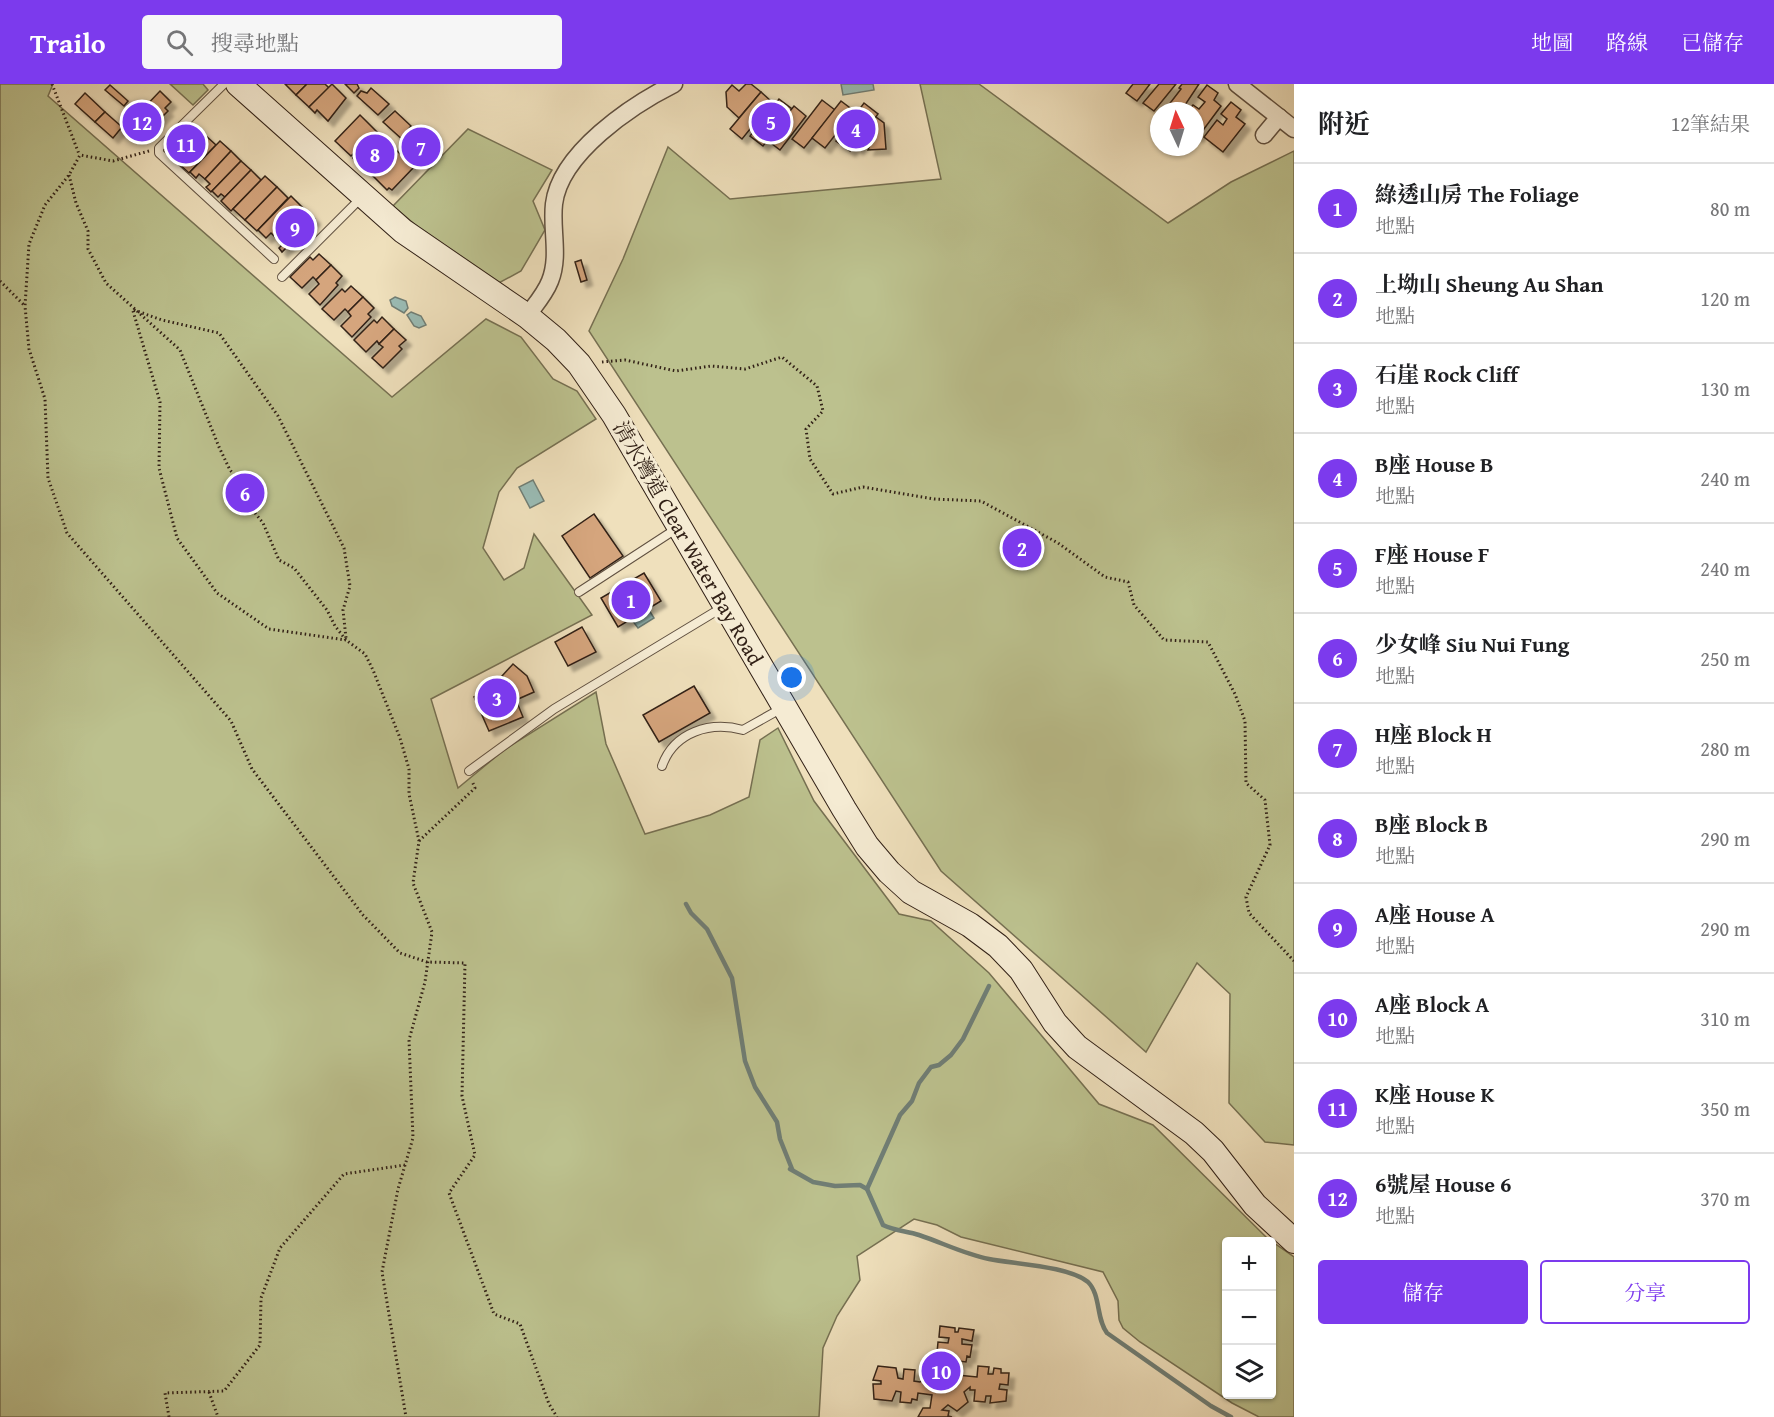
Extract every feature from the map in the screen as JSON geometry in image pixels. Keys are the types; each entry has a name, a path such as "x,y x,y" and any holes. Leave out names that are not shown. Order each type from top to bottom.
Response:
{"main road":[{"name":"清水灣道 Clear Water Bay Road","path":"238,84 421,245 527,316 556,340 589,376 856,829 889,872 911,892 970,925 998,946 1021,970 1054,1023 1077,1047 1194,1133 1213,1151 1255,1205 1294,1241"}],"street":[{"path":"627,112 635,94 653,84"},
{"path":"527,316 553,274 556,253 554,203 560,181 580,154 627,112 674,84"},
{"path":"1238,84 1294,129"},
{"path":"1264,135 1279,117"}],"lane":[{"path":"224,84 159,148 162,158 274,259"},
{"path":"282,277 363,195"},
{"path":"579,592 679,527"},
{"path":"469,771 554,709 725,606"},
{"path":"662,766 667,752 690,733 726,726 743,730 784,707"}],"path":[{"path":"52,84 80,155"},
{"path":"80,155 112,161 159,148"},
{"path":"80,155 69,175 45,205 29,244 25,306 29,349 45,399 48,478 67,533 231,721 252,769 363,915 400,953 427,962 465,963 462,1096 475,1155 449,1193 494,1314 520,1324 549,1404 557,1417"},
{"path":"69,175 76,203 88,231 88,249 106,283 180,350 219,447 230,470 241,483 251,508 263,523 279,560 294,568 346,640 364,654 373,670 400,738 409,769 410,794 419,841 413,884 432,932 409,1040 413,1138 382,1272 392,1318 406,1417"},
{"path":"0,281 25,306"},
{"path":"133,309 162,320 219,333 278,416 344,548 350,586 343,610 346,640"},
{"path":"133,309 160,402 159,468 177,538 217,593 269,629 346,640"},
{"path":"593,362 625,360 676,371 711,366 745,369 782,357 817,386 823,411 806,429 810,459 833,494 863,487 934,499 981,501 1058,543 1105,578 1128,582 1134,605 1164,640 1208,642 1235,694 1245,721 1246,783 1265,801 1270,845 1249,886 1246,897 1249,913 1294,961"},
{"path":"419,841 475,788 469,771"},
{"path":"169,1417 165,1393 224,1391 260,1345 261,1298 280,1248 344,1174 405,1165"},
{"path":"209,1392 218,1417"}],"green space":[{"path":"0,84 53,84 48,96 392,397 486,319 521,337 553,379 577,391 596,419 517,468 499,492 483,548 504,580 524,568 534,534 592,615 431,699 458,788 504,750 596,692 606,744 645,834 710,815 749,797 760,740 778,728 814,801 899,914 931,921 989,973 1099,1104 1153,1125 1266,1237 1222,1237 1222,1396 1140,1342 1123,1328 1119,1320 1118,1301 1103,1272 961,1237 937,1225 914,1219 857,1256 860,1280 837,1316 823,1348 819,1417 0,1417"},
{"path":"170,84 203,84 208,90 193,105"},
{"path":"920,84 979,84 1168,223 1231,182 1294,151 1294,1145 1265,1142 1229,1103 1230,994 1197,963 1146,1052 941,871 589,331 623,259 668,147 730,199 941,179"},
{"path":"468,129 552,170 533,201 545,230 521,271 497,284 443,248 393,206"},
{"path":"1276,1244 1294,1257 1294,1417 1259,1417 1226,1399 1276,1399"}],"water":[{"path":"841,84 873,84 874,90 843,95"},
{"path":"395,297 406,301 408,308 404,313 392,306 390,300"},
{"path":"411,312 421,316 426,325 419,328 414,326 407,315"},
{"path":"533,480 544,501 530,508 519,487"},
{"path":"649,610 654,618 638,628 632,620"}],"building":[{"path":"285,84 307,84 296,95"},
{"path":"307,84 325,84 329,88 309,107 296,95"},
{"path":"332,84 346,98 328,121 317,110 315,113 309,107"},
{"path":"345,84 357,84 359,88 354,93"},
{"path":"746,84 751,84 761,92 739,118 727,107 726,92 732,85 739,91"},
{"path":"1133,84 1150,84 1137,101 1126,93"},
{"path":"1159,84 1176,84 1161,102 1150,102 1150,108 1143,103"},
{"path":"1182,84 1199,84 1187,102 1171,102 1181,89 1179,88"},
{"path":"110,85 128,101 124,106 105,90"},
{"path":"1207,85 1218,93 1214,100 1221,106 1204,129 1205,102 1198,97"},
{"path":"371,88 389,104 378,115 357,96 361,91 367,93"},
{"path":"160,91 171,102 165,108 168,111 156,123 142,110"},
{"path":"761,92 772,102 742,139 730,129"},
{"path":"85,93 105,112 95,122 75,104"},
{"path":"779,99 792,109 763,146 750,136"},
{"path":"822,100 835,110 804,148 792,139"},
{"path":"841,101 854,111 825,148 812,138"},
{"path":"1231,102 1241,110 1236,117 1245,124 1223,152 1204,137 1217,120 1223,125 1227,119 1221,114"},
{"path":"864,103 878,114 850,151 836,141"},
{"path":"794,106 806,116 780,150 767,140"},
{"path":"142,110 154,121 145,130 148,133 144,136 130,123"},
{"path":"395,111 411,126 406,132 409,136 404,141 383,122"},
{"path":"105,112 122,127 113,138 95,122"},
{"path":"360,115 378,133 355,156 353,154 351,156 335,141"},
{"path":"876,117 884,123 886,149 868,150 871,142 866,138 858,149 854,145"},
{"path":"195,125 205,135 178,163 167,153"},
{"path":"378,133 396,150 374,173 371,171 369,173 353,158"},
{"path":"420,134 437,151 426,163 405,143 411,138 415,140"},
{"path":"205,135 216,145 189,173 178,163"},
{"path":"220,141 231,151 205,179 199,174 196,178 190,172"},
{"path":"396,150 414,167 392,190 389,188 387,190 372,175"},
{"path":"231,151 241,161 211,192 206,187 210,184 205,179"},
{"path":"241,161 251,170 225,197 221,194 218,197 212,191"},
{"path":"251,170 261,180 231,211 221,201"},
{"path":"265,176 277,187 245,220 233,209"},
{"path":"277,187 288,198 257,231 245,220"},
{"path":"291,196 303,208 275,237 271,233 266,238 258,230"},
{"path":"303,208 315,219 282,252 279,248 282,245 275,237"},
{"path":"319,254 331,265 316,280 313,277 302,288 290,277 310,257 313,260"},
{"path":"581,260 587,280 581,282 575,262"},
{"path":"331,265 342,276 336,283 338,285 320,305 309,294 319,284 316,280"},
{"path":"351,286 363,297 348,312 345,309 334,320 322,309 342,289 345,292"},
{"path":"363,297 374,308 368,314 371,317 352,337 341,326 351,316 348,312"},
{"path":"382,317 394,329 379,344 377,341 366,352 354,340 374,320 377,323"},
{"path":"394,329 406,340 399,346 402,349 383,368 372,358 383,347 379,344"},
{"path":"594,514 623,556 590,578 562,536"},
{"path":"644,573 661,601 618,627 601,598"},
{"path":"582,627 596,652 568,666 555,642"},
{"path":"513,664 527,676 534,692 516,700 523,717 489,731 474,697 508,682 502,676"},
{"path":"694,686 710,713 659,742 643,715"},
{"path":"940,1326 955,1328 955,1332 958,1332 959,1328 974,1330 972,1341 962,1339 962,1344 972,1345 970,1357 967,1356 966,1362 959,1361 957,1375 977,1377 978,1366 989,1367 988,1374 993,1374 994,1368 1001,1369 1001,1373 1009,1373 1008,1385 1000,1384 999,1389 1007,1390 1006,1401 990,1403 991,1396 986,1396 985,1402 974,1401 975,1390 970,1390 970,1387 964,1392 968,1402 957,1411 948,1405 942,1410 949,1411 948,1416 952,1417 918,1417 923,1408 930,1408 932,1395 918,1393 917,1400 912,1399 911,1403 900,1402 901,1392 896,1391 892,1401 874,1399 873,1384 881,1384 881,1381 873,1380 878,1366 896,1368 898,1378 903,1379 904,1369 915,1370 914,1381 920,1382 926,1377 921,1367 933,1358 941,1364 947,1360 948,1354 937,1353 938,1342 948,1343 949,1338 939,1337"}],"waterway":[{"path":"686,904 691,913 707,929 732,978 745,1061 755,1087 777,1122 780,1139 792,1169"},
{"path":"867,1189 900,1115 912,1101 919,1083 931,1067 939,1065 951,1055 963,1039 989,986"},
{"path":"790,1169 813,1182 835,1186 860,1185 867,1189 883,1225 888,1227 919,1235 980,1257 1068,1272 1088,1282 1095,1293 1101,1321 1107,1333 1211,1406 1231,1417"}],"place":[{"name":"6號屋 House 6","path":"142,122"},
{"name":"F座 House F","path":"771,122"},
{"name":"B座 House B","path":"856,129"},
{"name":"K座 House K","path":"186,144"},
{"name":"H座 Block H","path":"421,147"},
{"name":"B座 Block B","path":"375,154"},
{"name":"A座 House A","path":"295,228"},
{"name":"少女峰 Siu Nui Fung","path":"245,493"},
{"name":"上坳山 Sheung Au Shan","path":"1022,548"},
{"name":"綠透山房 The Foliage","path":"631,600"},
{"name":"石崖 Rock Cliff","path":"497,698"},
{"name":"A座 Block A","path":"941,1371"}]}
